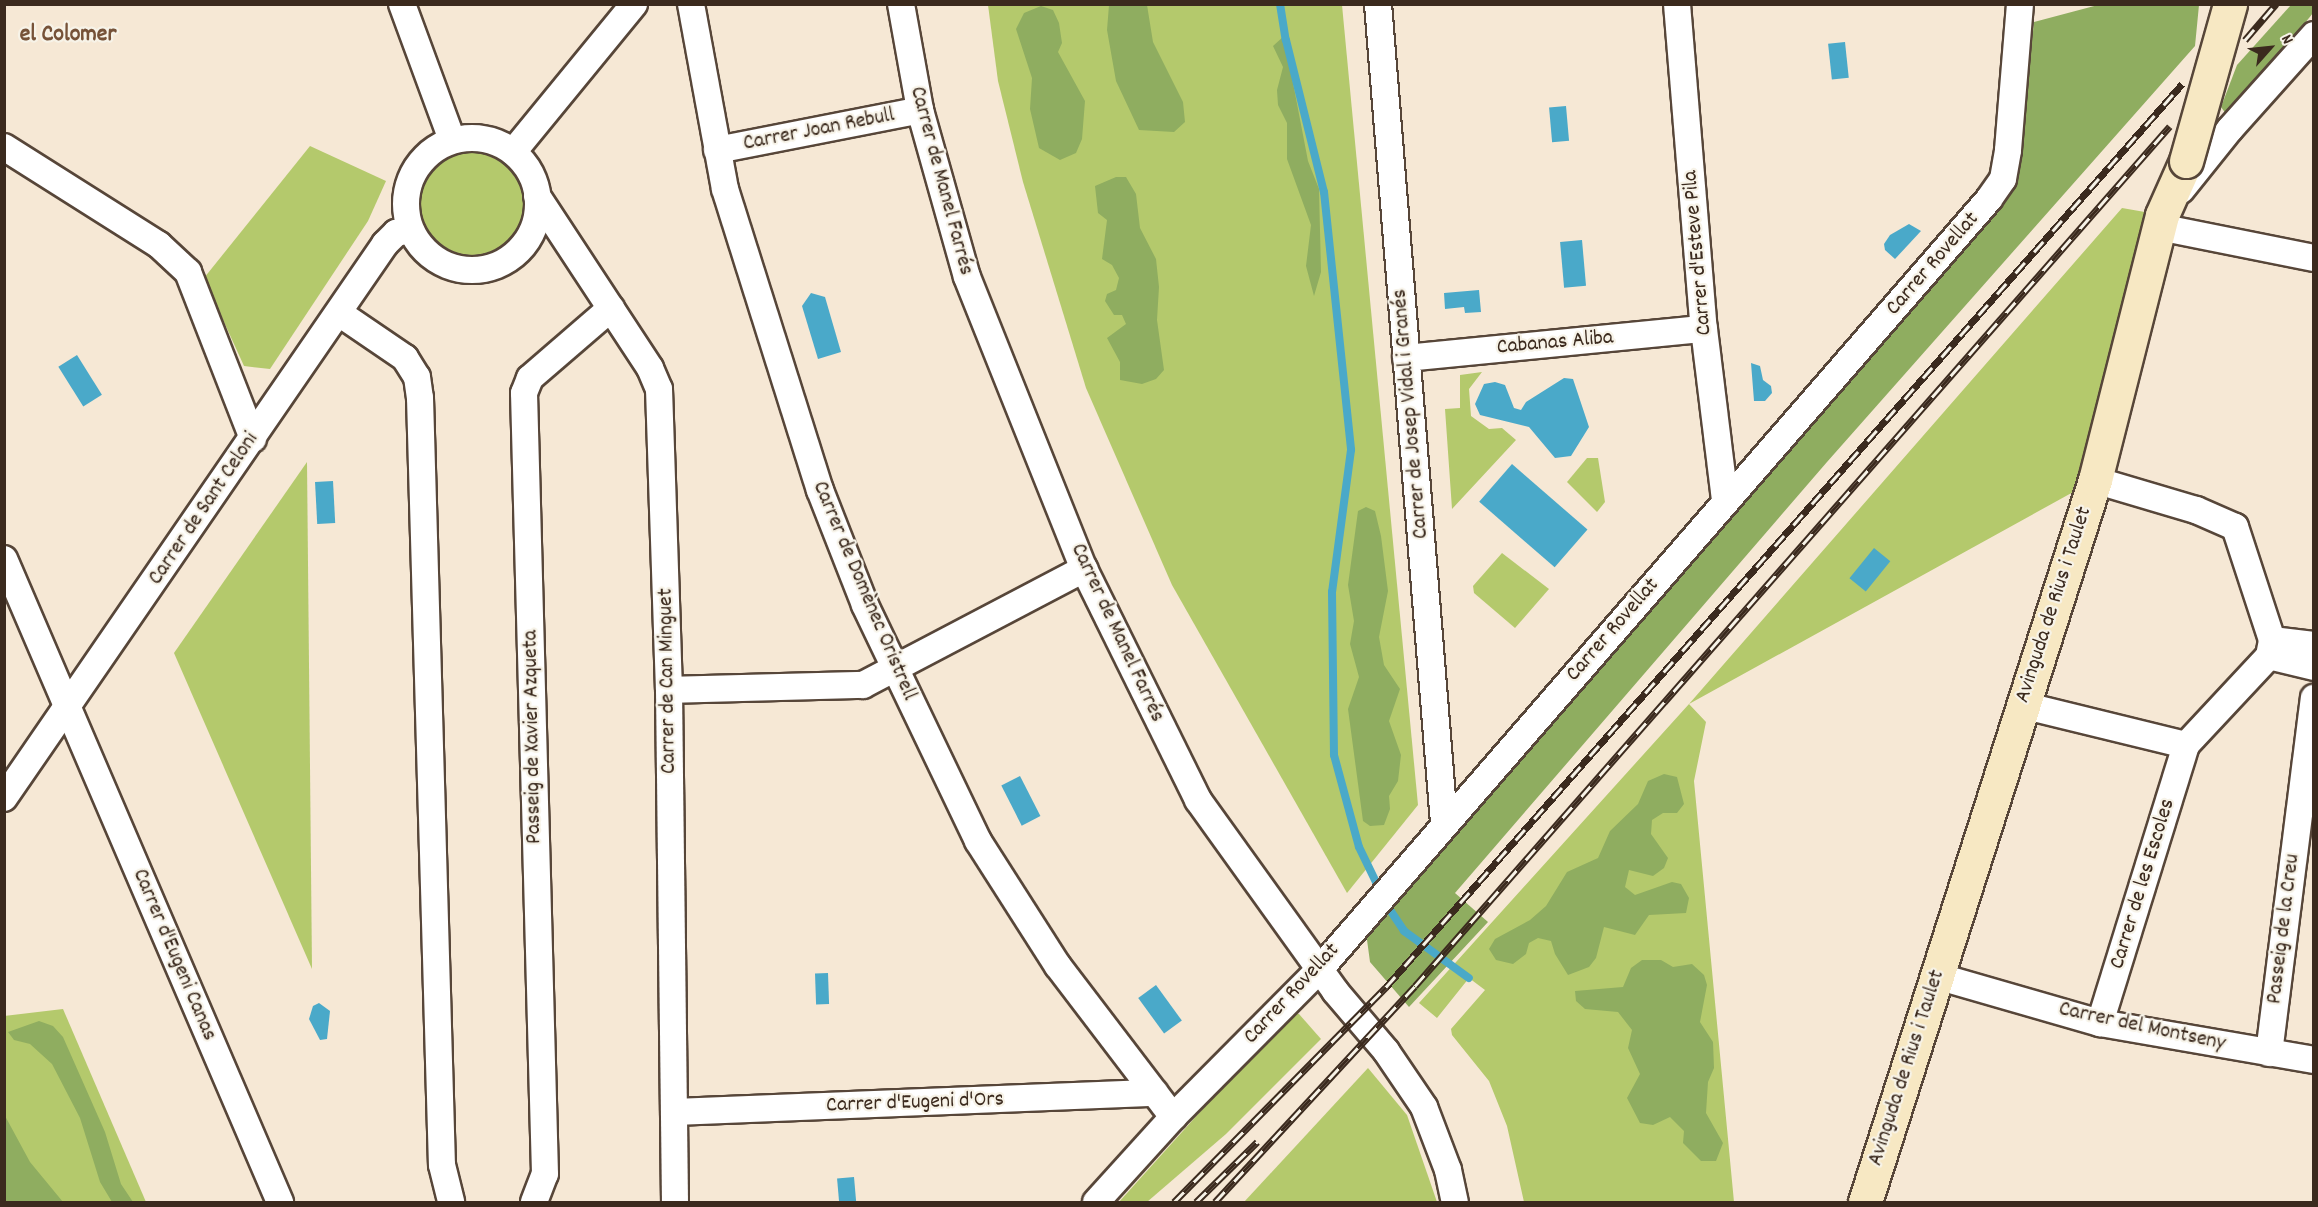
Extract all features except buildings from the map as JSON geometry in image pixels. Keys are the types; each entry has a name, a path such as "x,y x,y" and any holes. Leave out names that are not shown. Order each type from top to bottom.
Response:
{"street":[{"path":"402,4 452,140"},
{"path":"513,152 634,4"},
{"name":"Carrer de Domènec Oristrell","path":"691,4 725,189 820,490 894,669 978,842 1058,966 1173,1117"},
{"name":"Carrer de Manel Farrés","path":"901,4 920,110 985,328 1084,569 1198,800 1320,969 1386,1051 1424,1107 1448,1170 1455,1203"},
{"name":"Carrer de Josep Vidal i Granés","path":"1378,4 1444,823"},
{"name":"Carrer d'Esteve Pila","path":"1677,4 1704,329 1725,501"},
{"name":"Carrer Rovellat","path":"1096,1203 1173,1117 1320,969 1365,913 2003,179 2020,4"},
{"name":"Avinguda de Rius i Taulet","path":"1864,1203 2095,480 2160,221 2186,161 2230,4"},
{"path":"2313,35 2230,129 2160,221 2313,258"},
{"name":"Carrer Joan Rebull","path":"717,150 920,110"},
{"path":"479,137 513,152 523,162 537,196 530,235 509,258 488,268 466,270 442,263 428,254 410,230 405,209 412,174 428,153 452,140 479,137"},
{"path":"4,147 159,245 188,272 253,439"},
{"name":"Carrer de Can Minguet","path":"537,196 651,368 659,389 669,690 675,1203"},
{"name":"Carrer de Sant Celoni","path":"4,798 69,708 385,244 396,233 410,230"},
{"name":"Passeig de Xavier Azqueta","path":"534,1203 545,1174 524,393 530,378 611,308"},
{"path":"339,313 405,358 417,377 420,398 442,1165 451,1203"},
{"name":"Cabanas Aliba","path":"1406,358 1704,329"},
{"path":"2095,480 2196,510 2235,527 2270,648"},
{"name":"Carrer d'Eugeni Canas","path":"4,559 280,1203"},
{"path":"669,690 842,688 863,685 1084,569"},
{"path":"2022,705 2186,745 2270,648 2313,645"},
{"path":"2270,648 2313,667"},
{"name":"Passeig de la Creu","path":"2269,1053 2313,698"},
{"name":"Carrer de les Escoles","path":"2100,1023 2186,745"},
{"name":"Carrer del Montseny","path":"1937,976 2100,1023 2313,1060"},
{"name":"Carrer d'Eugeni d'Ors","path":"675,1112 1155,1093"}],"green space":[{"path":"988,5 1342,5 1418,805 1347,893 1172,585 1086,388 1023,182 998,81"},
{"path":"1109,5 1147,5 1153,42 1183,102 1185,122 1174,132 1139,130 1116,81 1107,30"},
{"path":"2098,5 2199,5 2195,46 1827,462 1455,893 1488,922 1409,1007 1370,962 1365,925 2017,180 2034,22"},
{"path":"2291,5 2313,5 2313,13 2229,118 2221,107 2237,65"},
{"path":"1041,6 1053,10 1059,23 1062,43 1058,52 1085,101 1082,139 1076,153 1060,160 1039,148 1030,109 1032,78 1016,29 1024,13"},
{"path":"1284,36 1308,161 1319,189 1321,272 1314,296 1306,266 1311,225 1287,159 1287,123 1278,105 1277,90 1283,67 1273,46"},
{"path":"310,146 386,181 368,221 270,369 244,366 204,278"},
{"path":"472,151 492,155 509,166 520,183 524,203 520,223 509,240 492,251 472,255 452,251 435,240 424,223 420,203 424,183 435,166 452,155"},
{"path":"1116,177 1126,177 1136,194 1140,228 1156,259 1159,287 1157,320 1164,370 1156,379 1142,384 1120,380 1120,362 1107,338 1126,324 1122,315 1114,315 1105,301 1107,294 1116,290 1119,278 1112,265 1102,259 1107,220 1098,213 1095,186"},
{"path":"2122,208 2162,215 2095,480 1689,704"},
{"path":"1482,372 1469,389 1471,416 1489,429 1502,428 1516,440 1452,509 1445,409 1460,408 1460,375"},
{"path":"1587,458 1598,458 1605,502 1597,512 1567,482"},
{"path":"307,462 312,969 174,653"},
{"path":"1366,507 1375,511 1381,536 1388,591 1379,637 1384,665 1400,689 1389,721 1401,755 1398,781 1389,796 1390,809 1384,825 1370,826 1363,821 1348,709 1359,677 1350,644 1354,621 1348,585 1358,511"},
{"path":"1502,553 1549,589 1515,628 1474,593 1473,586"},
{"path":"1689,704 1706,722 1694,781 1734,1202 1524,1202 1507,1126 1489,1081 1452,1035 1451,1029 1485,990 1469,978 1437,1018 1419,1003"},
{"path":"1664,774 1677,777 1684,804 1677,813 1663,813 1652,820 1651,834 1668,858 1664,868 1653,876 1629,870 1625,887 1635,895 1672,882 1681,884 1689,898 1686,913 1649,915 1635,935 1604,927 1596,958 1589,967 1568,975 1555,954 1551,941 1538,938 1529,943 1526,954 1513,964 1496,960 1489,949 1495,939 1530,920 1546,906 1567,872 1598,858 1610,831 1638,804 1648,781"},
{"path":"1642,960 1661,960 1673,967 1692,964 1704,975 1707,985 1700,1022 1713,1042 1714,1068 1708,1082 1706,1113 1723,1143 1716,1161 1701,1161 1683,1143 1684,1131 1670,1117 1653,1125 1640,1123 1627,1098 1640,1074 1628,1048 1632,1030 1618,1012 1585,1009 1576,1001 1575,991 1623,987 1631,968"},
{"path":"63,1009 146,1202 5,1202 4,1016"},
{"path":"1290,1012 1299,1014 1321,1039 1226,1134 1147,1202 1119,1202"},
{"path":"39,1021 53,1026 63,1037 105,1132 121,1184 133,1202 112,1202 100,1182 80,1118 52,1064 30,1044 14,1040 8,1032"},
{"path":"1368,1068 1407,1115 1437,1202 1244,1202"},
{"path":"4,1114 30,1162 63,1202 5,1202"}],"water":[{"path":"1845,42 1849,78 1832,80 1828,44"},
{"path":"1566,106 1569,141 1552,142 1549,107"},
{"path":"1909,224 1921,231 1895,259 1885,250 1884,244 1890,235"},
{"path":"1582,240 1586,286 1564,288 1560,242"},
{"path":"1479,290 1481,312 1465,313 1464,307 1445,309 1444,293"},
{"path":"811,293 825,297 841,352 818,359 802,306"},
{"path":"77,355 102,395 83,407 58,367"},
{"path":"1751,363 1760,366 1763,380 1771,386 1772,393 1765,401 1754,401"},
{"path":"1564,378 1573,379 1589,427 1571,456 1555,458 1529,427 1480,415 1475,404 1484,384 1495,382 1505,385 1514,408 1521,410 1526,402"},
{"path":"1512,464 1587,530 1555,567 1479,502"},
{"path":"333,481 335,523 317,524 315,482"},
{"path":"1874,548 1890,561 1866,592 1849,578"},
{"path":"1020,776 1040,816 1022,826 1001,786"},
{"path":"815,973 828,973 829,1004 816,1004"},
{"path":"1156,985 1182,1021 1164,1034 1138,998"},
{"path":"319,1003 330,1011 327,1039 320,1040 309,1019 313,1006"},
{"path":"854,1177 856,1202 839,1202 837,1178"}],"waterway":[{"path":"1280,4 1286,40 1324,192 1351,450 1332,592 1334,755 1359,847 1388,907 1404,931 1469,978"}],"railway":[{"path":"2245,40 2276,4"},
{"path":"1174,1202 1386,987 2182,84"},
{"path":"1215,1202 1415,986 2170,126"},
{"path":"1196,1202 1257,1142"}],"district":[{"name":"el Colomer","path":"68,36"}]}
